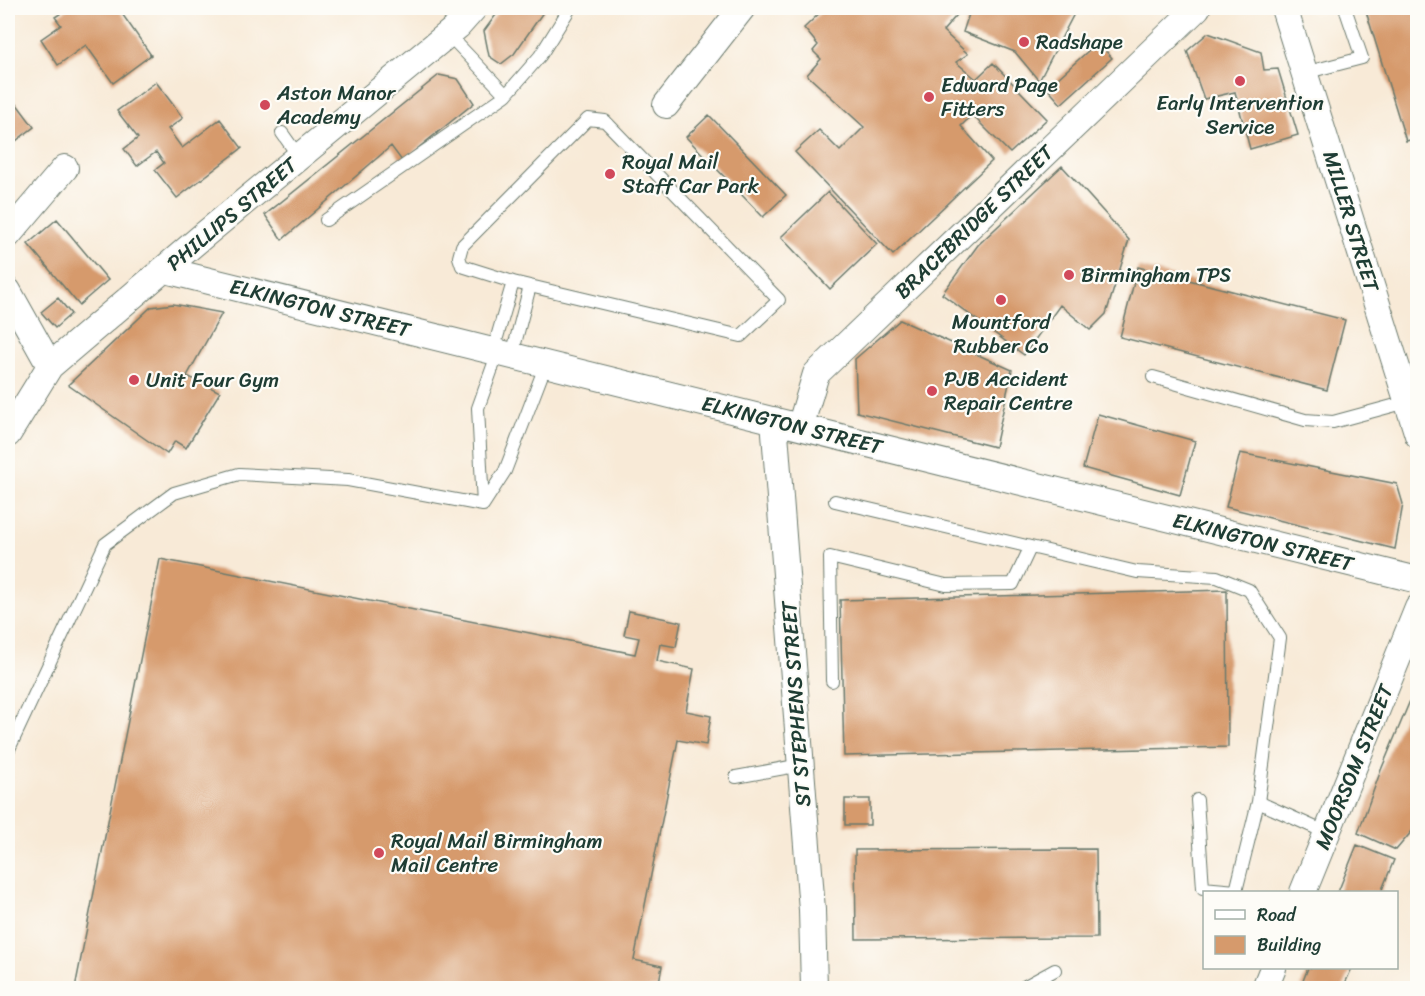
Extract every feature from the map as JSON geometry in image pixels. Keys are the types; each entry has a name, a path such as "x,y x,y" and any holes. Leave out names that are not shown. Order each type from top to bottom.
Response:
{"street":[{"name":"PHILLIPS STREET","path":"8,434 50,366 448,34 474,8"},
{"path":"666,105 742,8"},
{"name":"BRACEBRIDGE STREET","path":"800,427 816,374 1197,8"},
{"name":"MILLER STREET","path":"1284,8 1418,435"},
{"path":"8,235 65,168"},
{"name":"ELKINGTON STREET","path":"165,270 1418,580"},
{"path":"8,291 50,366"},
{"name":"ST STEPHENS STREET","path":"774,420 812,910 814,988"},
{"name":"MOORSOM STREET","path":"1303,891 1418,608"},
{"path":"1265,988 1273,969"}],"lane":[{"path":"326,220 506,95 540,56 570,8"},
{"path":"1304,73 1362,58 1346,8"},
{"path":"448,34 506,95"},
{"path":"588,119 605,121 779,300 741,336 513,282 462,266 459,257 462,246 588,119"},
{"path":"282,133 299,157"},
{"path":"501,353 513,282"},
{"path":"483,505 478,408 530,286"},
{"path":"483,505 505,471 546,364"},
{"path":"1153,377 1305,420 1333,422 1407,402"},
{"path":"8,751 105,544 174,493 239,474 348,480 483,505"},
{"path":"835,501 1137,572 1217,577 1249,590 1280,638 1258,802 1236,891 1203,888 1197,800"},
{"path":"832,681 830,557 946,585 1013,584 1030,548"},
{"path":"736,777 801,765"},
{"path":"1258,802 1327,833"},
{"path":"1022,988 1054,970"}],"building":[{"path":"69,8 118,8 151,55 113,83 86,45 58,65 41,39 61,25 55,17"},
{"path":"501,8 546,8 514,54 501,64 489,56 484,31"},
{"name":"Edward Page Fitters","path":"825,8 962,9 943,31 968,54 956,62 976,79 993,63 1047,119 1010,153 972,115 961,126 992,161 893,255 795,152 819,130 840,151 864,127 807,75 821,59 813,51 818,45 804,28"},
{"name":"Radshape","path":"971,8 1077,8 1039,81 1015,52 963,32"},
{"path":"1365,8 1418,8 1418,138 1406,141"},
{"name":"Early Intervention Service","path":"1208,33 1261,52 1264,70 1278,69 1298,135 1250,149 1235,92 1204,99 1187,51"},
{"path":"1098,42 1112,58 1061,104 1047,88"},
{"path":"439,75 458,79 474,103 402,161 391,146 282,240 265,215"},
{"path":"156,82 183,118 168,129 182,148 220,119 242,148 177,198 155,170 164,163 156,152 137,166 124,149 138,138 117,111"},
{"path":"16,103 34,127 8,147 8,110"},
{"path":"709,115 786,195 763,217 686,137"},
{"name":"Birmingham TPS","path":"1062,166 1129,240 1106,314 1090,330 1060,305 1024,355 942,294 978,245"},
{"path":"828,192 877,244 830,289 781,237"},
{"path":"57,219 108,280 79,305 28,244"},
{"path":"1138,267 1345,320 1327,390 1120,337"},
{"path":"58,298 71,314 55,328 41,312"},
{"name":"Unit Four Gym","path":"173,304 222,313 187,376 220,392 186,448 175,441 167,454 68,385 151,307"},
{"name":"PJB Accident Repair Centre","path":"900,320 1012,370 995,447 857,412 855,359"},
{"path":"1098,414 1195,441 1180,495 1083,468"},
{"path":"1240,453 1397,484 1403,504 1395,549 1226,507"},
{"name":"Royal Mail Birmingham Mail Centre","path":"160,559 635,654 639,638 624,635 629,611 681,622 676,647 660,644 657,661 694,669 686,711 711,716 706,745 678,740 634,960 662,966 658,988 75,988"},
{"path":"1227,590 1228,747 844,756 840,600"},
{"path":"1417,684 1418,824 1396,850 1358,833 1381,770"},
{"path":"845,799 870,799 870,825 845,825"},
{"path":"1357,845 1394,860 1381,891 1338,891"},
{"path":"1096,849 1097,938 856,939 855,850"},
{"path":"1308,969 1352,969 1343,988 1301,986"}],"place":[{"name":"Radshape","path":"1024,42"},
{"name":"Early Intervention Service","path":"1240,81"},
{"name":"Edward Page Fitters","path":"929,97"},
{"name":"Aston Manor Academy","path":"265,105"},
{"name":"Royal Mail Staff Car Park","path":"610,174"},
{"name":"Birmingham TPS","path":"1069,275"},
{"name":"Mountford Rubber Co","path":"1001,300"},
{"name":"Unit Four Gym","path":"134,380"},
{"name":"PJB Accident Repair Centre","path":"932,391"},
{"name":"Royal Mail Birmingham Mail Centre","path":"379,853"}]}
